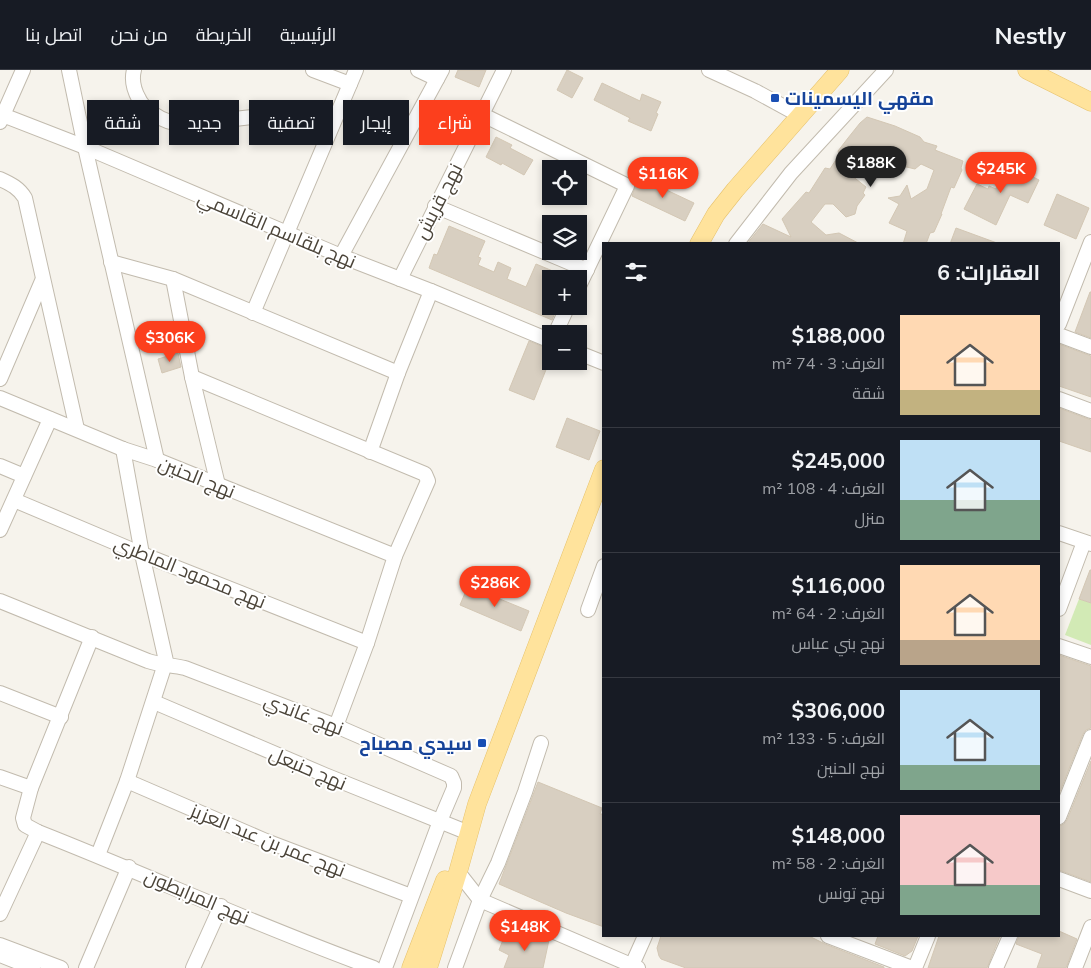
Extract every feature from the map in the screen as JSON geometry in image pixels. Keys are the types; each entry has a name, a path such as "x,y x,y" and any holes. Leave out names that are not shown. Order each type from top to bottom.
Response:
{"main road":[{"path":"700,242 716,214 734,190 840,70"},
{"path":"1027,70 1046,74 1091,102"},
{"path":"410,968 464,831 477,804 602,478"},
{"path":"428,968 477,804"}],"street":[{"path":"1,117 23,70"},
{"path":"69,70 84,148 157,460"},
{"path":"134,70 133,87 142,105 161,119 183,126 211,124 249,118"},
{"path":"313,70 350,84"},
{"path":"333,123 356,70"},
{"path":"341,256 440,74 418,70"},
{"name":"نهج قريش","path":"490,100 504,70"},
{"path":"710,70 755,91 799,115"},
{"path":"738,242 791,173 886,70"},
{"name":"نهج بلقاسم القاسمي","path":"1,117 84,148 341,256 542,337"},
{"path":"435,206 587,270 627,186 626,184 490,118"},
{"path":"253,313 324,145"},
{"name":"نهج قريش","path":"400,279 467,145"},
{"path":"0,180 16,187 25,198 42,281 77,429"},
{"path":"1060,321 1091,242"},
{"path":"111,262 173,278 398,374"},
{"path":"173,278 192,377 218,485"},
{"path":"0,379 42,281"},
{"path":"370,452 431,291"},
{"path":"1060,336 1091,347"},
{"path":"587,356 602,362"},
{"path":"192,377 425,474 428,481 395,556 336,726"},
{"name":"نهج الحنين","path":"0,398 123,449 157,460 395,556"},
{"path":"1060,399 1091,411"},
{"path":"0,530 50,419"},
{"path":"98,855 127,781 166,665 142,554 123,449"},
{"path":"0,466 24,476"},
{"name":"نهج محمود الماطري","path":"14,500 142,554 366,643"},
{"path":"1060,533 1088,543 1060,607"},
{"path":"588,610 602,572"},
{"name":"نهج غاندي","path":"0,601 148,661 185,668 336,726 451,776 454,788 440,821"},
{"path":"0,777 31,788 92,637"},
{"path":"1060,646 1091,657"},
{"path":"0,693 61,717"},
{"name":"نهج حنبعل","path":"154,702 325,775 464,831"},
{"path":"1060,814 1091,737"},
{"path":"455,968 480,900 498,863 541,743"},
{"name":"نهج عمر بن عبد العزيز","path":"127,781 266,840 411,896"},
{"name":"نهج المرابطون","path":"31,788 23,822 38,832 129,867 325,950 374,968"},
{"path":"385,968 440,821"},
{"path":"0,914 38,832"},
{"path":"86,968 129,867"},
{"path":"458,872 480,900 635,967 645,937"},
{"path":"1060,879 1091,892"},
{"path":"194,968 221,906"},
{"path":"1079,967 1091,927"},
{"path":"831,937 914,968 928,937"},
{"path":"996,968 1010,937"},
{"path":"0,944 61,968"},
{"path":"0,956 33,968"}],"green space":[{"path":"1079,599 1091,603 1091,645 1065,635"}],"building":[{"path":"458,70 486,70 479,87 455,77"},
{"path":"567,70 583,78 572,98 557,90"},
{"path":"602,83 640,101 642,94 661,102 651,131 628,121 630,118 594,100"},
{"path":"867,117 895,126 920,137 924,142 937,146 935,150 963,161 962,170 954,188 951,187 942,214 934,232 930,233 927,242 904,242 907,231 889,223 899,204 888,198 900,196 907,185 911,199 927,189 934,170 921,164 915,169 898,165 894,159 886,156 886,152 874,148 865,161 851,175 866,187 863,193 865,195 857,206 855,214 846,217 833,204 825,204 811,222 826,235 839,233 856,242 749,242 763,224 791,237 782,219 806,192 809,193 825,168 830,169 839,155 838,151"},
{"path":"496,137 512,145 510,148 533,160 524,175 486,157"},
{"path":"1008,164 1039,180 1028,203 1010,195 996,225 964,209 977,184 988,189 989,186 996,189"},
{"path":"639,177 694,203 685,221 632,196"},
{"path":"1057,194 1089,208 1076,239 1044,225"},
{"path":"449,226 485,241 478,257 481,258 478,265 494,272 498,262 511,268 507,279 526,287 536,264 550,270 542,270 542,315 554,315 552,320 429,268 434,254 437,255"},
{"path":"956,228 994,242 951,242"},
{"path":"1091,292 1091,338 1075,332"},
{"path":"529,341 542,346 542,370 546,370 534,400 509,390"},
{"path":"1060,344 1091,356 1091,397 1060,386"},
{"path":"178,353 181,367 162,373 158,359"},
{"path":"1060,408 1091,420 1091,452 1060,441"},
{"path":"567,418 600,431 589,460 556,447"},
{"path":"1091,570 1091,603 1079,599"},
{"path":"468,586 529,611 521,631 460,605"},
{"path":"1060,655 1091,666 1091,728 1083,734 1060,792"},
{"path":"1091,761 1091,882 1060,870 1060,826 1067,820"},
{"path":"538,782 602,808 600,814 602,814 602,926 499,884"},
{"path":"1060,931 1077,939 1066,968 1037,968 1042,954 1016,944 1019,937 1060,937"},
{"path":"505,935 531,943 532,935 549,940 543,968 504,968 509,955 499,950"},
{"path":"661,937 811,937 884,968 686,968 661,959 657,948"},
{"path":"878,937 918,937 912,951 905,956 875,944"},
{"path":"939,937 1000,937 987,968 928,968"}],"place":[{"name":"مقهي اليسمينات","path":"775,98"},
{"name":"سيدي مصباح","path":"482,743"}]}
